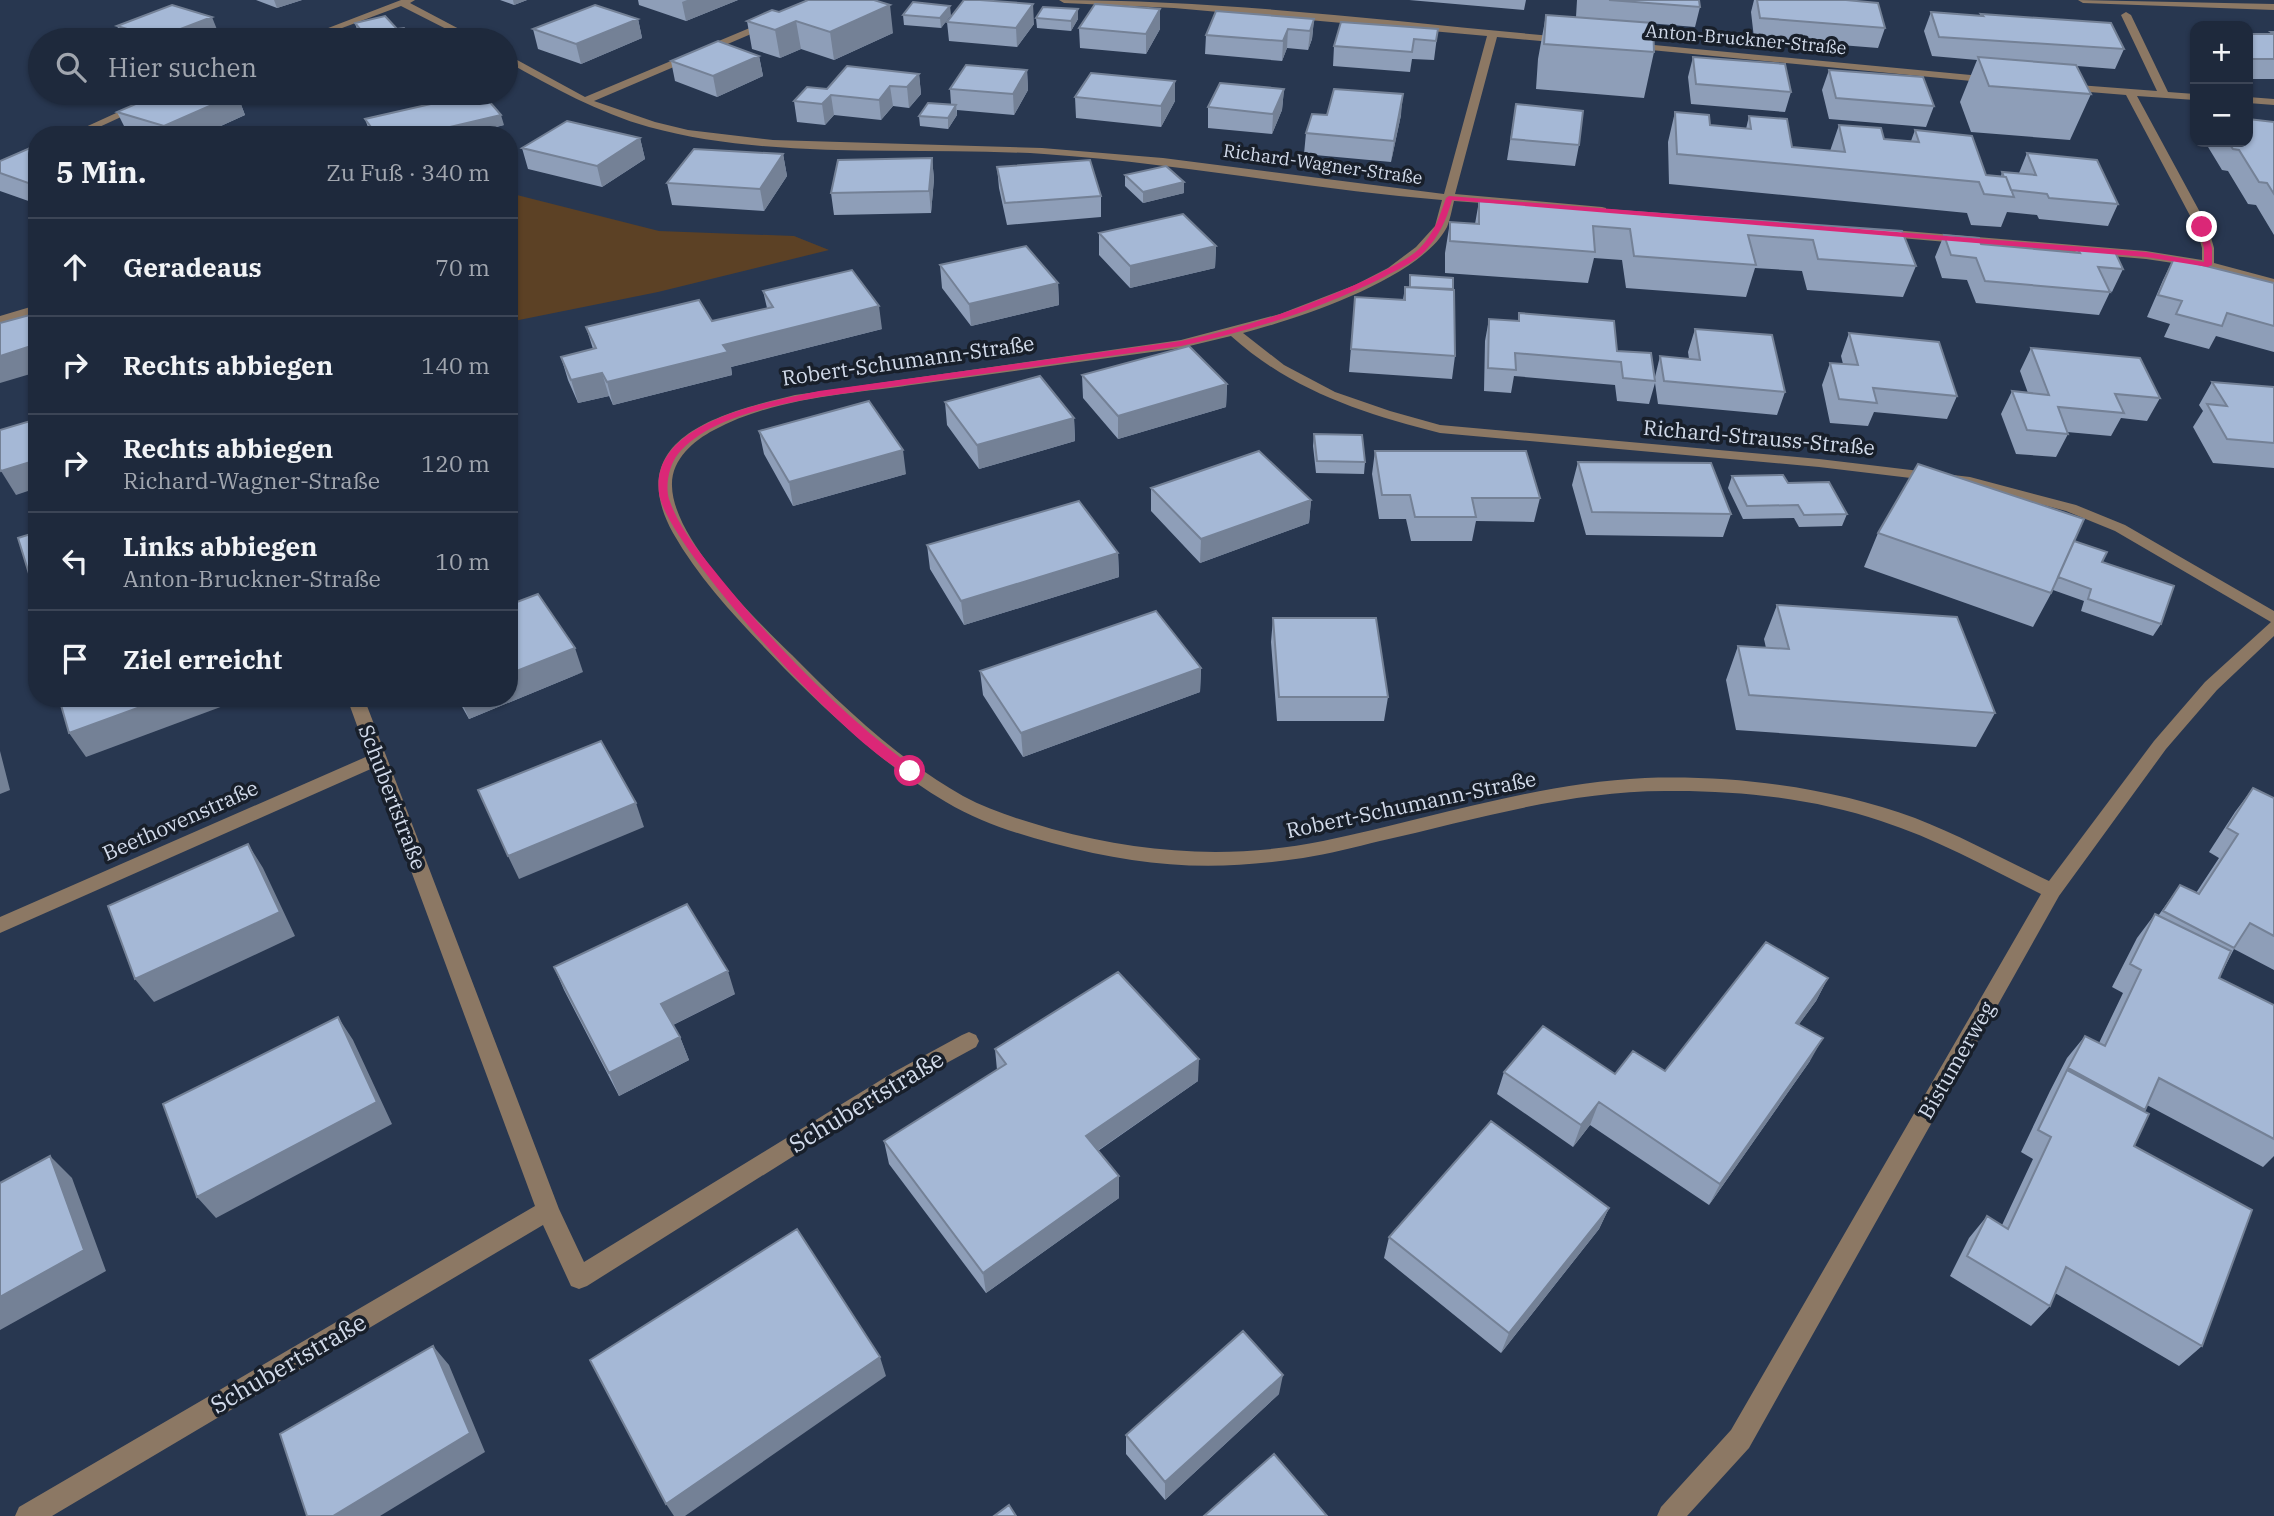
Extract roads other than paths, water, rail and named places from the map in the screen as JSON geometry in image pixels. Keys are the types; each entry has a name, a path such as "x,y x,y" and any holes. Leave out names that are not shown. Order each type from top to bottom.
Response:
{"street":[{"path":"1065,0 1174,5 1578,41"},
{"path":"2083,0 2274,8"},
{"path":"334,28 406,1 454,28"},
{"path":"2126,15 2164,95"},
{"path":"585,101 784,17"},
{"name":"Robert-Schumann-Straße","path":"1493,33 1441,227 1421,251 1407,262 1348,291 1234,332 1181,344 819,394 769,404 697,433 674,452 664,472 664,497 676,525 754,627 837,711 872,742 922,778 956,800 1009,825 1118,853 1193,860 1300,852 1489,810 1637,785 1739,789 1866,810 1927,832 2052,891"},
{"name":"Anton-Bruckner-Straße","path":"1619,45 2006,81"},
{"name":"Richard-Wagner-Straße","path":"518,64 585,101 651,124 688,133 773,143 1042,151 1163,161 1449,198 1616,212"},
{"path":"2047,85 2190,97"},
{"path":"2130,93 2202,227 2208,248 2208,265"},
{"path":"2253,100 2274,102"},
{"path":"93,126 141,105"},
{"path":"1867,232 2146,255 2208,265 2274,283"},
{"path":"0,320 28,312"},
{"name":"Richard-Strauss-Straße","path":"1234,332 1264,357 1314,387 1348,403 1392,418 1440,429 1921,473 2027,494 2120,528 2274,618"},
{"name":"Bistumerweg","path":"1670,1516 1740,1439 2052,891 2160,744 2211,686 2274,627"},
{"name":"Schubertstraße","path":"359,707 548,1210 579,1278 901,1078 969,1041"},
{"name":"Beethovenstraße","path":"0,925 379,758"},
{"name":"Schubertstraße","path":"28,1516 548,1210"}]}
